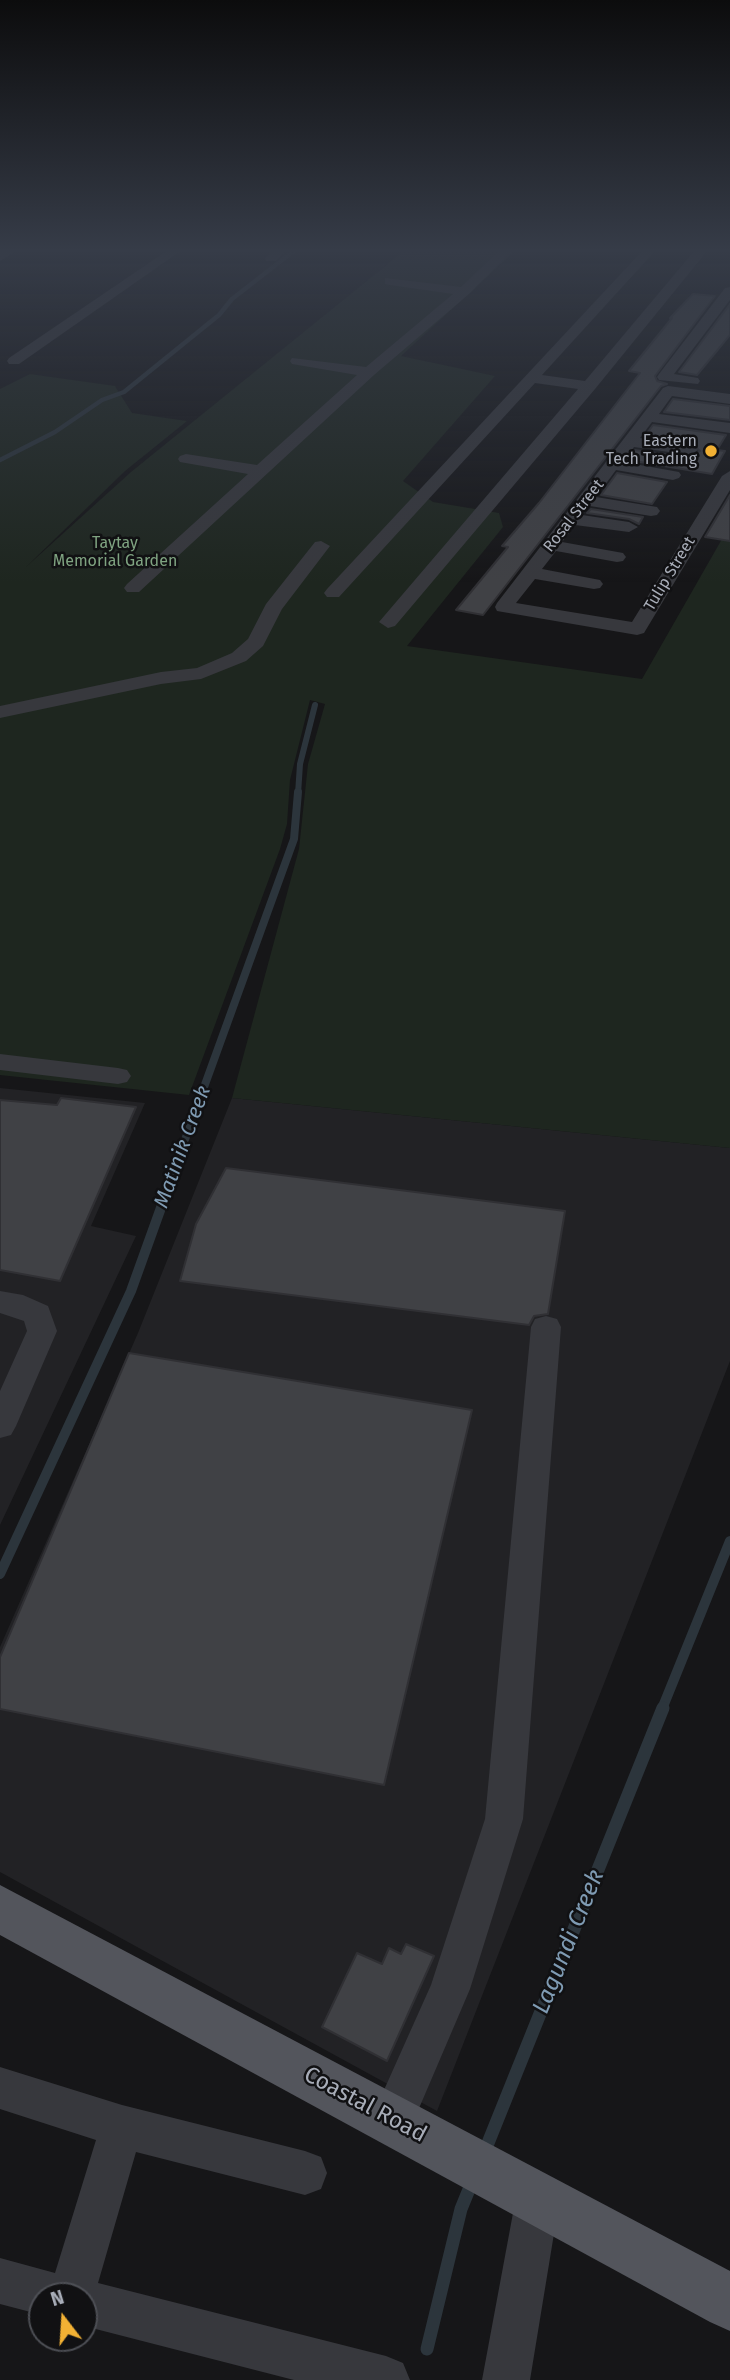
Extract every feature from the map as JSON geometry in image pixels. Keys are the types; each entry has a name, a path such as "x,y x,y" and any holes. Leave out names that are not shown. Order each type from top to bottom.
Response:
{"main road":[{"name":"Coastal Road","path":"0,1909 730,2302"}],"street":[{"path":"297,361 369,372"},
{"path":"133,588 382,361"},
{"path":"334,593 546,361"},
{"path":"388,622 609,361"},
{"path":"676,361 664,377 730,387"},
{"path":"530,378 590,386"},
{"name":"Rosal Street","path":"504,607 668,391 730,399"},
{"path":"649,417 730,428"},
{"path":"631,442 690,450"},
{"path":"186,459 262,471"},
{"path":"612,465 673,475"},
{"name":"Tulip Street","path":"504,607 637,629 730,475"},
{"path":"586,500 651,511"},
{"path":"573,519 629,527"},
{"path":"551,545 617,557"},
{"path":"0,712 161,678 201,673 239,657 256,642 273,608 321,546"},
{"path":"531,573 594,584"},
{"path":"0,1062 118,1076"},
{"path":"0,1302 12,1303 37,1314 42,1331 0,1426"},
{"path":"393,2119 450,1989 504,1819 546,1328"},
{"path":"0,2088 122,2127 304,2173"},
{"path":"75,2282 122,2127"},
{"path":"506,2380 532,2194"},
{"path":"0,2281 28,2288"},
{"path":"98,2307 386,2380"}],"shaded area":[{"path":"0,1088 145,1103 91,1226 136,1236 0,1525"},
{"path":"232,1098 730,1148 730,1361 437,2111 0,1872 0,1647 138,1333"}],"green space":[{"name":"Taytay Memorial Garden","path":"268,361 425,361 495,376 403,481 433,502 499,513 503,527 407,646 642,679 730,525 730,1148 232,1098 299,849 308,764 325,704 310,700 290,780 287,824 280,849 189,1095 0,1075 0,389 30,374 115,386 132,413 187,421 125,471 26,567 131,472"}],"building":[{"path":"637,361 666,361 655,376 657,381 667,384 661,386 483,615 456,610 508,547 502,546 539,503 640,373 629,371"},
{"path":"687,361 708,361 697,375 679,372"},
{"path":"673,399 730,406 730,420 664,412"},
{"path":"653,425 726,435 717,450 725,451 712,474 628,460 635,450 690,458 700,451 690,442 645,436"},
{"path":"617,473 667,482 652,504 601,495"},
{"path":"730,495 730,541 705,537"},
{"path":"591,509 643,517 639,524 629,519 587,513"},
{"path":"61,1098 136,1107 60,1281 0,1270 0,1100 57,1105"},
{"path":"226,1168 565,1211 548,1314 534,1316 529,1325 180,1281 196,1224"},
{"path":"129,1353 472,1410 384,1785 0,1709 0,1657"},
{"path":"406,1944 434,1956 387,2061 322,2027 357,1953 382,1964 389,1948 401,1954"}],"waterway":[{"path":"0,460 55,432 102,400 124,392 162,361"},
{"name":"Matinik Creek","path":"298,794 300,764 315,705"},
{"name":"Matinik Creek","path":"166,1192 294,839 298,792"},
{"name":"Matinik Creek","path":"0,1574 131,1291 167,1191"},
{"name":"Lagundi Creek","path":"662,1709 730,1541"},
{"name":"Lagundi Creek","path":"484,2153 663,1708"},
{"name":"Lagundi Creek","path":"427,2349 461,2209 472,2182"}],"place":[{"name":"Eastern Tech Trading","path":"711,451"}]}
